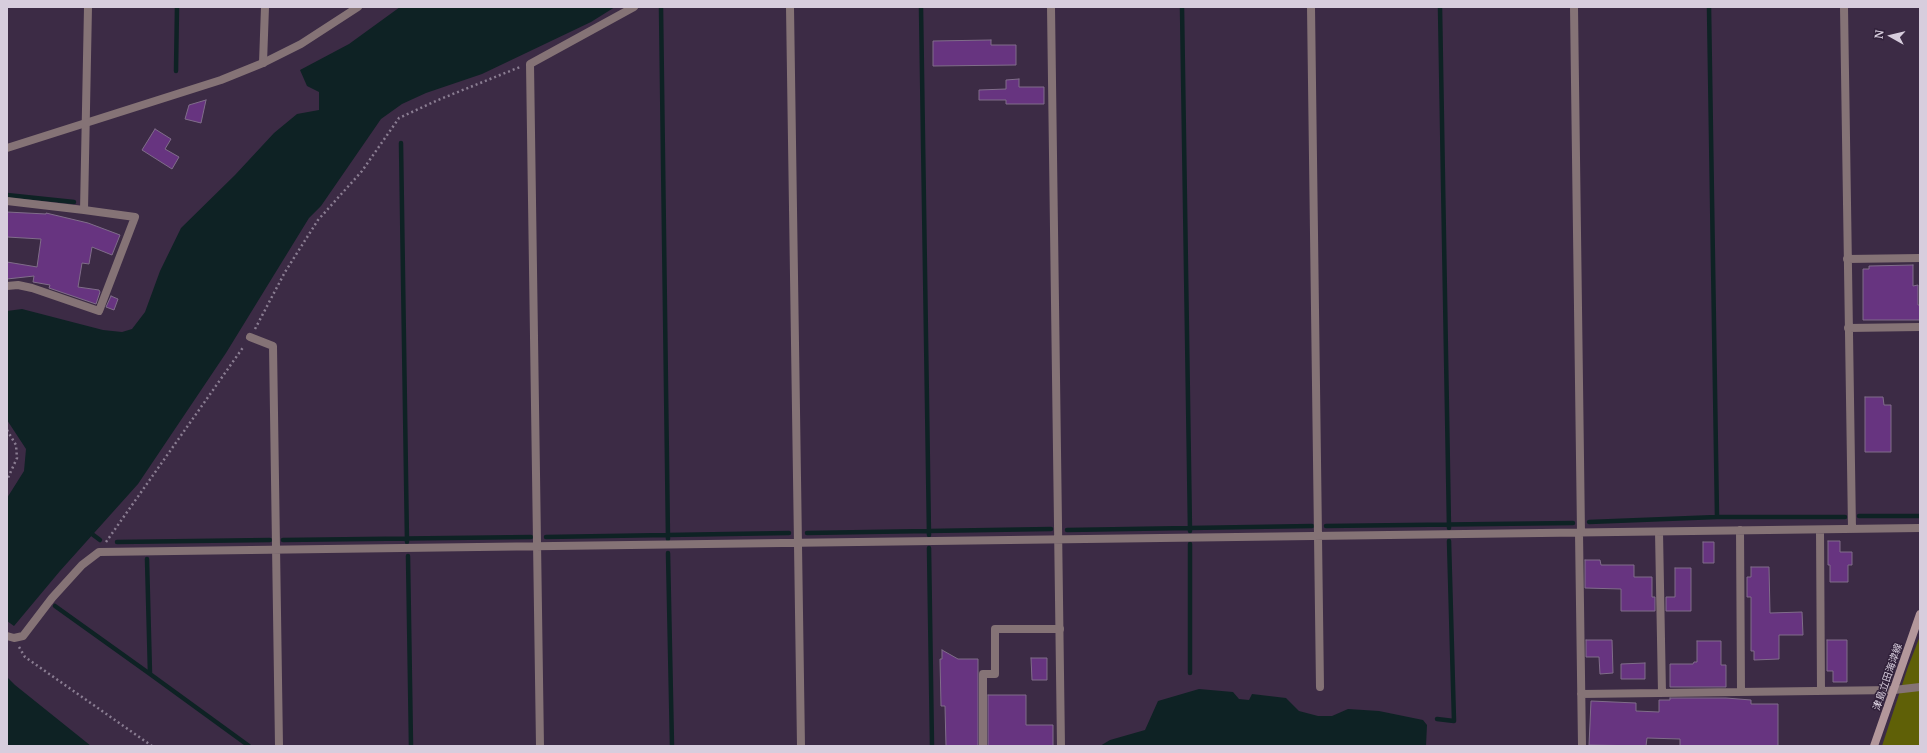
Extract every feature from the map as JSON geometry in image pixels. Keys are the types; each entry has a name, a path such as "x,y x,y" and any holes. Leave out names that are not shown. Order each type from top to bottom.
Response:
{"main road":[{"name":"津島立田海津線","path":"1874,746 1920,614"}],"street":[{"path":"84,210 88,7"},
{"path":"264,63 265,7"},
{"path":"7,148 187,91 264,63 301,44 358,7"},
{"path":"540,746 530,64 634,7"},
{"path":"790,7 801,746"},
{"path":"1051,7 1061,746"},
{"path":"1311,7 1320,687"},
{"path":"1574,7 1582,746"},
{"path":"1844,7 1852,529"},
{"path":"7,200 135,217 99,311 32,288 18,285 7,286"},
{"path":"1847,259 1920,258"},
{"path":"1848,328 1920,328"},
{"path":"250,337 273,346 279,746"},
{"path":"7,636 14,638 23,636 52,598 82,566 99,552 277,551 537,546 1920,528"},
{"path":"1740,530 1741,692"},
{"path":"1820,530 1821,690"},
{"path":"1659,532 1662,693"},
{"path":"983,746 983,674 995,674 995,629 1060,629"},
{"path":"1581,694 1894,690 1920,688"}],"path":[{"path":"99,552 250,337 285,272 318,220 362,171 399,118 495,76 530,64"},
{"path":"7,430 16,445 17,458 7,480"},
{"path":"23,636 19,647 25,657 152,746"}],"shaded area":[{"path":"400,7 615,7 591,22 482,74 426,93 402,104 381,119 321,206 309,218 226,353 138,484 60,571 14,626 7,621 7,498 24,471 26,449 7,420 7,311 22,309 103,330 122,332 132,329 145,312 160,271 181,228 235,175 274,133 297,114 319,110 319,92 307,86 300,70 349,44"},
{"path":"1920,636 1920,746 1882,746 1908,667"},
{"path":"7,677 15,685 91,746 7,746"},
{"path":"1199,689 1233,692 1239,699 1249,700 1252,694 1286,698 1299,711 1318,716 1332,716 1348,709 1379,711 1423,720 1427,725 1426,746 1100,746 1110,740 1145,730 1158,701"}],"building":[{"path":"991,40 991,45 1016,45 1016,65 933,66 933,41"},
{"path":"1019,79 1019,87 1044,87 1044,104 1006,104 1006,100 979,100 979,90 1006,89 1006,80"},
{"path":"206,100 201,123 185,119 189,105"},
{"path":"155,129 171,139 165,149 179,157 172,169 142,150"},
{"path":"7,212 46,213 88,223 120,235 112,255 92,247 89,264 82,263 78,287 99,290 100,292 96,304 49,288 50,285 33,282 34,276 7,279 7,262 37,267 41,239 7,237"},
{"path":"1913,265 1913,286 1918,285 1920,320 1863,320 1863,269 1869,269 1869,266"},
{"path":"111,296 118,299 114,310 106,307"},
{"path":"1865,397 1883,397 1884,405 1891,405 1891,452 1865,452"},
{"path":"1828,541 1840,541 1840,552 1852,552 1852,565 1848,565 1848,582 1830,582"},
{"path":"1703,542 1714,542 1714,563 1703,563"},
{"path":"1585,560 1600,560 1601,565 1634,565 1634,577 1652,577 1652,597 1655,597 1655,611 1621,611 1621,589 1585,588"},
{"path":"1751,567 1769,567 1770,613 1802,612 1803,635 1779,635 1779,659 1754,660 1754,651 1751,651 1751,597 1747,597 1747,577 1751,577"},
{"path":"1675,568 1691,568 1691,611 1666,611 1666,597 1675,597"},
{"path":"1586,640 1612,640 1613,673 1600,674 1599,657 1586,657"},
{"path":"1827,640 1847,640 1847,682 1833,682 1833,671 1827,671"},
{"path":"1697,641 1721,641 1721,665 1726,665 1726,687 1670,687 1670,664 1693,664 1694,662 1697,662"},
{"path":"942,650 958,659 978,659 978,746 946,746 945,706 941,706 940,659 942,659"},
{"path":"1031,658 1047,658 1047,680 1032,680"},
{"path":"1645,663 1645,679 1621,679 1621,664"},
{"path":"988,695 1026,695 1026,725 1053,725 1053,746 988,746"},
{"path":"1670,698 1726,698 1751,700 1751,704 1778,704 1778,746 1680,746 1680,739 1647,738 1646,746 1589,745 1591,701 1636,703 1636,711 1659,712 1659,700 1670,700"}],"waterway":[{"path":"176,71 177,7"},
{"path":"661,7 668,539"},
{"path":"921,7 929,535"},
{"path":"1182,7 1190,531"},
{"path":"1440,7 1449,528"},
{"path":"1709,7 1717,517"},
{"path":"401,143 407,542"},
{"path":"7,195 74,202"},
{"path":"1859,516 1920,516"},
{"path":"1589,522 1717,517 1845,517"},
{"path":"1326,526 1573,523"},
{"path":"1067,530 1312,526"},
{"path":"807,533 1051,529"},
{"path":"546,537 789,533"},
{"path":"92,534 100,540"},
{"path":"283,540 531,537"},
{"path":"117,542 270,540"},
{"path":"1437,719 1454,721 1449,541"},
{"path":"1190,544 1190,673"},
{"path":"929,548 932,746"},
{"path":"668,553 672,746"},
{"path":"408,556 411,746"},
{"path":"147,559 150,674 249,746"},
{"path":"55,606 150,674"}]}
